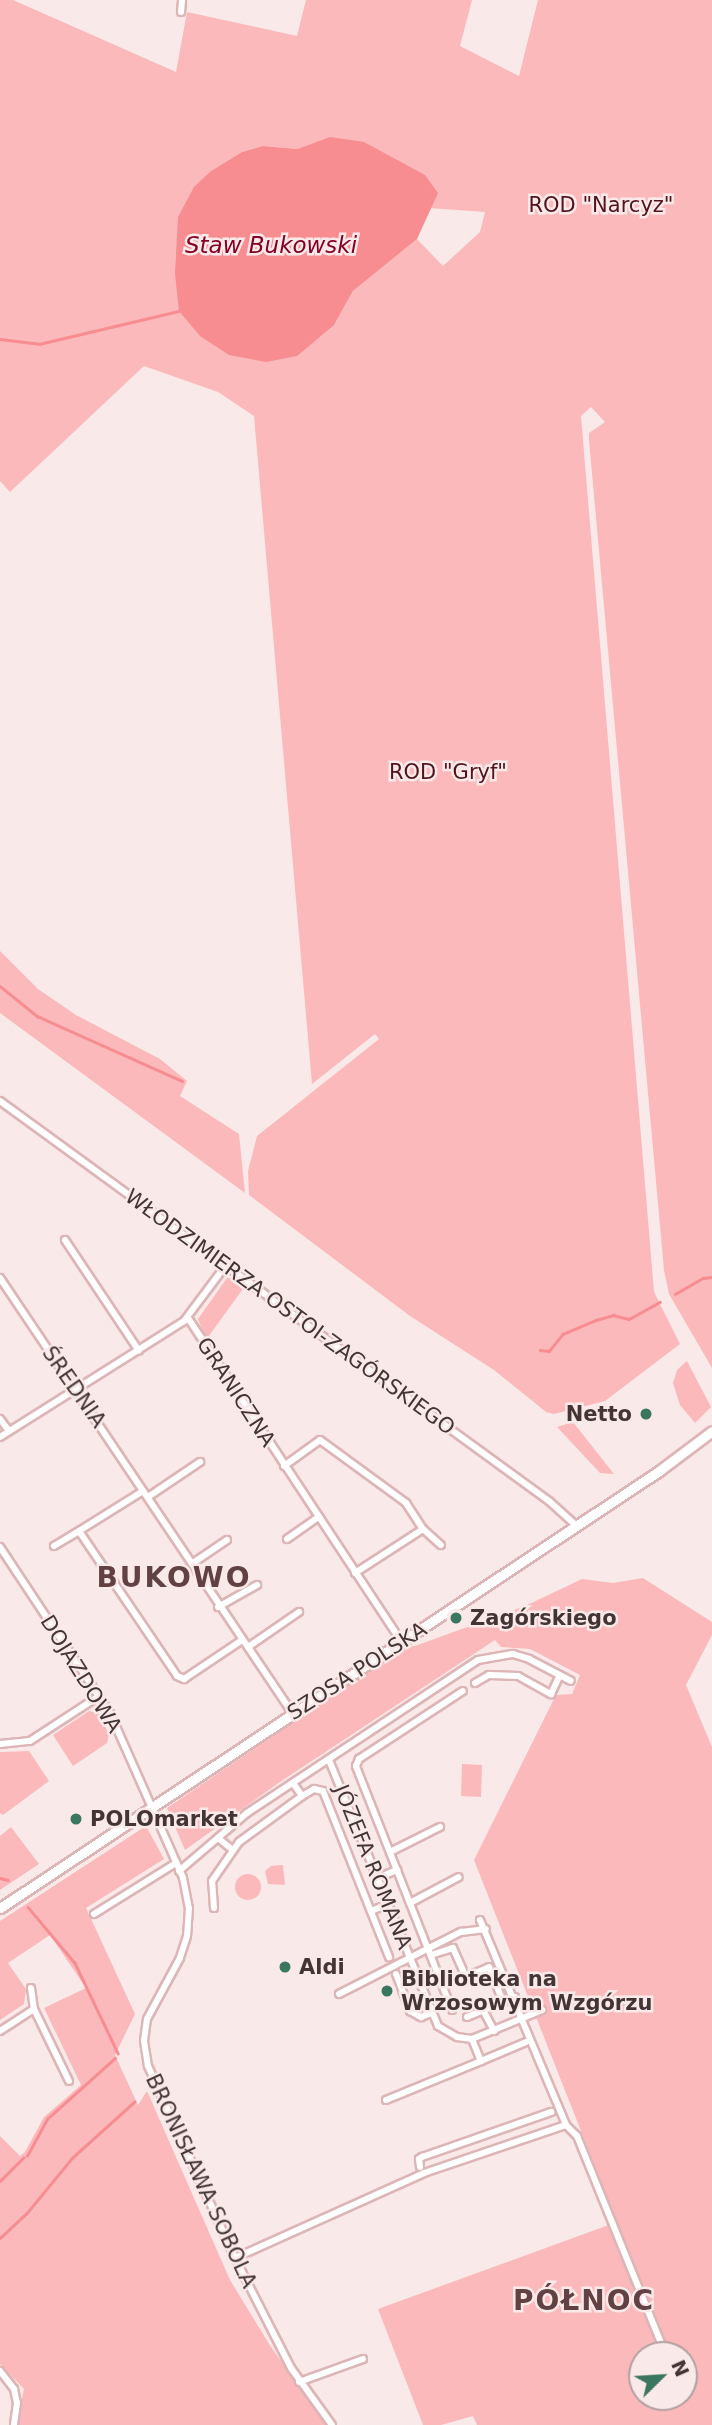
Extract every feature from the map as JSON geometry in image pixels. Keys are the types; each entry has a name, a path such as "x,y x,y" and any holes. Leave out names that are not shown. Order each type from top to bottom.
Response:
{"street":[{"path":"181,12 182,0"},
{"name":"WŁODZIMIERZA OSTOI-ZAGÓRSKIEGO","path":"0,1101 568,1514 577,1526"},
{"path":"65,1240 139,1351"},
{"path":"0,1437 188,1318 226,1265"},
{"name":"ŚREDNIA","path":"0,1278 293,1714"},
{"name":"GRANICZNA","path":"188,1318 402,1642"},
{"path":"0,1419 9,1432"},
{"name":"SZOSA POLSKA","path":"0,1908 577,1526 671,1463 712,1431"},
{"name":"GRANICZNA","path":"284,1466 320,1440 406,1503 423,1529 441,1545"},
{"path":"54,1546 200,1462"},
{"path":"287,1539 319,1517"},
{"path":"355,1573 423,1529"},
{"path":"79,1531 177,1676 184,1679 242,1640"},
{"path":"193,1563 228,1540"},
{"name":"DOJAZDOWA","path":"1,1552 115,1723 150,1808"},
{"path":"218,1606 257,1585"},
{"path":"248,1647 299,1612"},
{"path":"179,1871 240,1819 478,1660 505,1654 529,1659 571,1681"},
{"path":"475,1683 491,1675 518,1676 551,1694 560,1675"},
{"path":"448,1681 460,1693 358,1760 356,1768 432,1951 452,2010"},
{"path":"0,1744 25,1743 99,1696"},
{"path":"366,1735 375,1749"},
{"name":"JÓZEFA ROMANA","path":"329,1760 431,2013 438,2026 447,2033 472,2039"},
{"path":"293,1783 302,1796"},
{"path":"215,1908 212,1881 246,1835 314,1789 323,1791 389,1958"},
{"name":"BRONISŁAWA SOBOLA","path":"150,1808 176,1863 189,1902 187,1936 180,1958 149,2014 145,2054 150,2073 234,2258 299,2382 332,2425"},
{"path":"390,1852 440,1827"},
{"path":"218,1838 233,1850"},
{"path":"94,1914 176,1863"},
{"path":"378,1878 397,1870"},
{"path":"410,1903 459,1877"},
{"path":"371,1911 388,1904"},
{"path":"480,1920 486,1928 566,2125 577,2136 660,2341"},
{"path":"432,1951 461,1932 486,1928"},
{"path":"339,1994 410,1958 453,1948 466,1977 489,1967 501,1997"},
{"path":"396,1974 410,2011 421,2017 431,2013"},
{"path":"421,1986 440,1979"},
{"path":"31,1988 34,2009 69,2081"},
{"path":"467,2017 512,1995"},
{"path":"0,2031 34,2009"},
{"path":"483,2010 494,2031"},
{"path":"481,2061 472,2039 542,2010"},
{"path":"386,2100 526,2042"},
{"path":"420,2167 419,2160 422,2157 551,2112"},
{"path":"536,2118 541,2132"},
{"path":"234,2258 424,2173 566,2125"},
{"path":"299,2382 363,2359"},
{"path":"0,2371 14,2389 17,2403 14,2425"}],"green space":[{"path":"0,0 13,0 176,72 187,12 297,36 306,0 472,0 460,46 519,76 538,0 712,0 712,1368 669,1294 664,1270 589,440 589,433 605,422 591,407 581,416 654,1292 680,1344 605,1401 554,1414 546,1412 494,1370 410,1316 249,1195 248,1171 257,1136 379,1039 375,1034 312,1084 254,416 218,392 144,366 10,492 0,481","holes":["263,146 298,149 438,193 429,208 485,212 480,232 443,266 417,239 353,291 334,325 211,171 242,152"]},
{"path":"0,951 38,989 76,1015 160,1059 187,1081 180,1096 239,1134 245,1193 0,1013"},
{"path":"227,1278 245,1286 206,1340 198,1319"},
{"path":"687,1361 711,1407 695,1423 680,1405 673,1383 677,1370"},
{"path":"573,1422 614,1474 600,1473 557,1427"},
{"path":"643,1578 712,1622 712,1635 686,1685 712,1747 712,2425 477,2425 473,2416 441,2425 423,2425 378,2309 617,2222 474,1860 556,1695 572,1694 580,1675 530,1649 501,1647 495,1640 280,1782 185,1850 167,1808 406,1646 415,1646 525,1606 582,1579 613,1583"},
{"path":"89,1711 98,1713 109,1734 107,1743 73,1766 53,1735"},
{"path":"29,1751 49,1781 3,1815 0,1813 0,1752"},
{"path":"462,1764 482,1765 481,1797 461,1796"},
{"path":"146,1826 164,1859 86,1908 135,2014 115,2055 138,2105 147,2091 230,2280 271,2347 327,2425 16,2425 24,2389 0,2364 0,2136 20,2156 25,2152 44,2117 81,2085 44,2008 86,1988 50,1935 8,1963 26,1989 24,2004 0,2020 0,1921"},
{"path":"11,1827 39,1864 0,1890 0,1836"},
{"path":"283,1865 285,1885 268,1884 265,1871 271,1866"},
{"path":"248,1874 257,1878 261,1887 257,1896 248,1900 239,1896 235,1887 239,1878"}],"water":[{"name":"Staw Bukowski","path":"330,137 364,142 425,175 438,193 417,239 353,291 334,325 297,356 266,362 229,355 200,336 179,311 175,274 178,217 194,187 211,171 242,152 263,146 298,149"}],"waterway":[{"path":"0,339 39,344 179,311"},
{"path":"0,986 37,1016 182,1081"},
{"path":"675,1294 703,1278 712,1277"},
{"path":"540,1350 549,1351 563,1334 596,1320 613,1315 629,1319 660,1302"},
{"path":"0,1878 8,1880"},
{"path":"28,1907 75,1963 118,2053"},
{"path":"27,2156 47,2119 115,2058"},
{"path":"0,2238 26,2214 72,2158 134,2102"},
{"path":"0,2181 23,2158"}],"place":[{"name":"Netto","path":"646,1414"},
{"name":"Zagórskiego","path":"456,1618"},
{"name":"POLOmarket","path":"76,1819"},
{"name":"Aldi","path":"285,1967"},
{"name":"Biblioteka na Wrzosowym Wzgórzu","path":"387,1991"}],"district":[{"name":"BUKOWO","path":"174,1578"},
{"name":"PÓŁNOC","path":"584,2301"}],"park label":[{"name":"ROD \"Narcyz\"","path":"601,205"},
{"name":"ROD \"Gryf\"","path":"448,772"}]}
